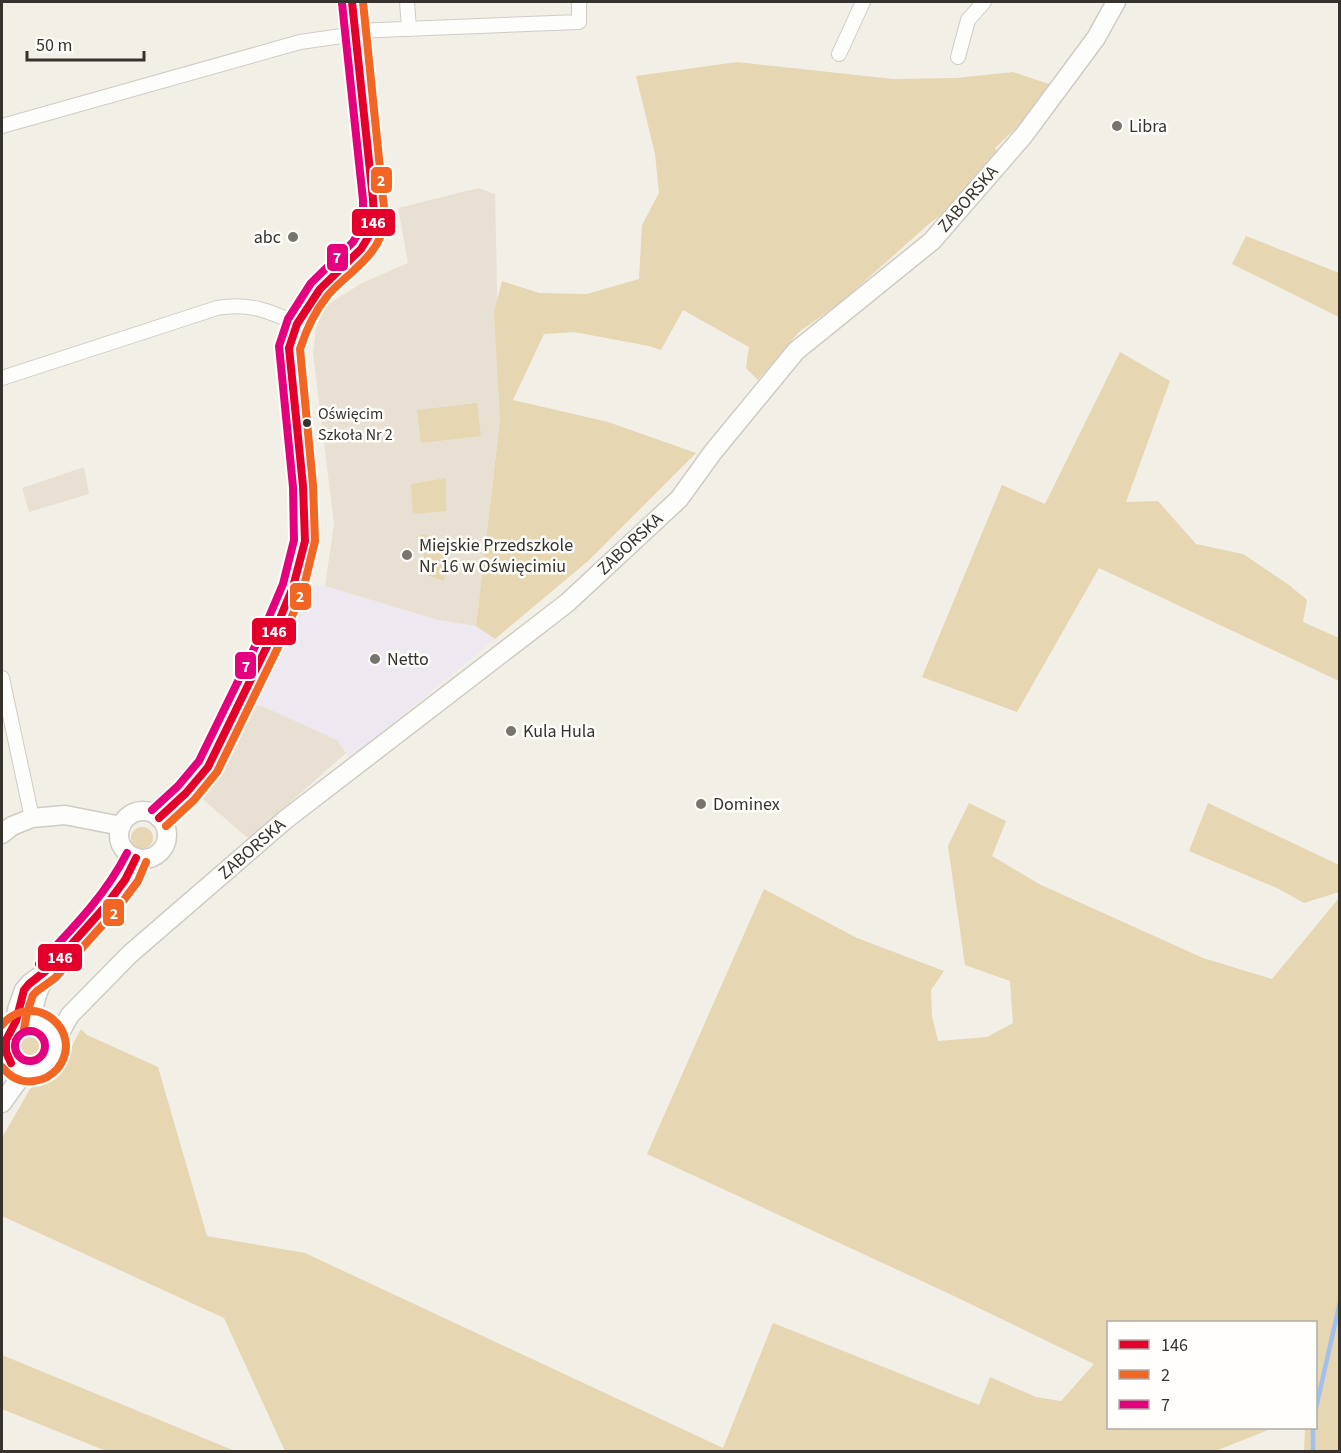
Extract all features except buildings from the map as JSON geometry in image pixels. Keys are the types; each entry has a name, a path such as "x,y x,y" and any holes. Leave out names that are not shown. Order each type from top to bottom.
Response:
{"street":[{"path":"159,818 186,793 208,766 276,628 293,587 305,541 303,486 290,348 297,324 320,289 361,249 374,221 352,2"},
{"path":"407,2 409,28"},
{"path":"2,126 300,42 355,33 409,28 579,22 579,2"},
{"path":"839,54 864,2"},
{"path":"958,57 968,20 984,2"},
{"name":"ZABORSKA","path":"55,1041 70,1015 130,954 285,820 567,603 679,499 713,452 796,351 932,241 1024,135 1096,38 1116,2"},
{"path":"2,378 231,305 271,312 297,324"},
{"path":"2,683 32,818"},
{"path":"138,812 153,814 159,818 166,832 164,847 159,853 144,859 129,855 120,842 119,834 125,820 138,812"},
{"path":"2,834 12,826 32,818 65,815 121,826"},
{"path":"14,1027 24,990 48,971 109,902 129,875 136,858"},
{"path":"38,1023 33,1010 35,997 48,971"},
{"name":"ZABORSKA","path":"38,1023 70,1015"},
{"path":"20,1023 38,1023 50,1030 55,1041 55,1052 46,1065 32,1071 18,1067 7,1056 6,1040 9,1033 20,1023"},
{"path":"2,1084 18,1067"},
{"path":"2,1102 18,1067"}],"shaded area":[{"path":"737,62 893,79 956,78 1013,72 1052,85 1030,115 995,148 999,155 952,207 930,223 840,303 799,332 758,380 746,368 749,347 683,310 661,350 574,332 544,334 513,400 608,422 696,453 588,561 495,639 476,626 500,420 494,312 502,281 539,293 587,294 639,279 642,225 659,193 655,154 636,76"},
{"path":"478,188 495,194 500,420 476,626 438,620 325,586 334,524 313,353 316,327 327,305 362,283 408,263 398,208"},
{"path":"1246,236 1339,273 1339,317 1232,264"},
{"path":"1120,352 1170,381 1126,502 1158,501 1196,544 1243,554 1307,600 1303,622 1339,638 1339,681 1099,568 1017,712 922,677 1002,485 1045,504"},
{"path":"477,403 481,436 421,443 417,410"},
{"path":"84,467 89,494 29,512 22,488"},
{"path":"446,478 446,511 413,514 411,484"},
{"path":"420,534 430,536 433,549 448,554 444,581 427,575"},
{"name":"Netto","path":"305,585 325,586 438,620 476,626 495,639 350,758 337,740 247,704"},
{"path":"247,704 264,707 337,740 346,753 249,839 200,797"},
{"path":"969,803 1006,821 992,856 1039,884 1203,958 1272,979 1339,898 1339,1451 1304,1451 1305,1429 1317,1429 1317,1321 1107,1321 1107,1429 1270,1429 1213,1452 285,1451 224,1318 2,1216 2,1138 30,1089 63,1063 81,1029 87,1035 158,1067 207,1236 305,1253 723,1448 773,1323 979,1405 990,1377 1036,1397 1061,1401 1094,1364 954,1296 647,1154 764,889 857,938 944,971 931,990 932,1016 938,1041 987,1037 1013,1023 1010,981 965,965 948,846"},
{"path":"1208,803 1339,865 1339,892 1304,903 1277,888 1189,851"},
{"path":"142,827 150,830 153,838 150,846 142,849 134,846 131,838 134,830"},
{"path":"28,1033 36,1037 40,1045 36,1053 28,1057 20,1053 16,1045 20,1037"},
{"path":"2,1355 235,1451 106,1451 2,1409"}],"waterway":[{"path":"1317,1404 1340,1302"},
{"path":"1313,1429 1313,1452"}],"transit line":[{"name":"146","path":"159,818 186,793 208,767 276,628 293,587 305,541 303,486 289,348 297,324 320,289 361,249 374,221 352,2"},
{"name":"2","path":"166,826 194,800 217,772 285,633 303,590 315,541 313,485 300,349 311,321 323,301 377,244 382,234 384,219 363,2"},
{"name":"7","path":"152,810 178,786 199,761 266,624 283,584 294,540 293,487 279,346 288,319 311,283 353,242 363,220 363,200 342,3"},
{"name":"7","path":"39,964 98,898 127,853"},
{"name":"146","path":"11,1063 6,1052 6,1040 16,1021 24,990 53,965 104,908 125,880 136,858"},
{"name":"2","path":"24,1029 33,995 55,978 117,909 138,881 146,862"},
{"name":"2","path":"2,1025 14,1015 28,1011 41,1013 61,1028 65,1040 65,1054 58,1068 44,1078 20,1080 2,1067"},
{"name":"7","path":"30,1031 40,1036 45,1046 40,1056 30,1061 20,1056 15,1046 20,1036 30,1031"}],"place":[{"name":"Libra","path":"1117,126"},
{"name":"abc","path":"293,237"},
{"name":"Oświęcim Szkoła Nr 2","path":"307,423"},
{"name":"Miejskie Przedszkole Nr 16 w Oświęcimiu","path":"407,555"},
{"name":"Netto","path":"375,659"},
{"name":"Kula Hula","path":"511,731"},
{"name":"Dominex","path":"701,804"}]}
